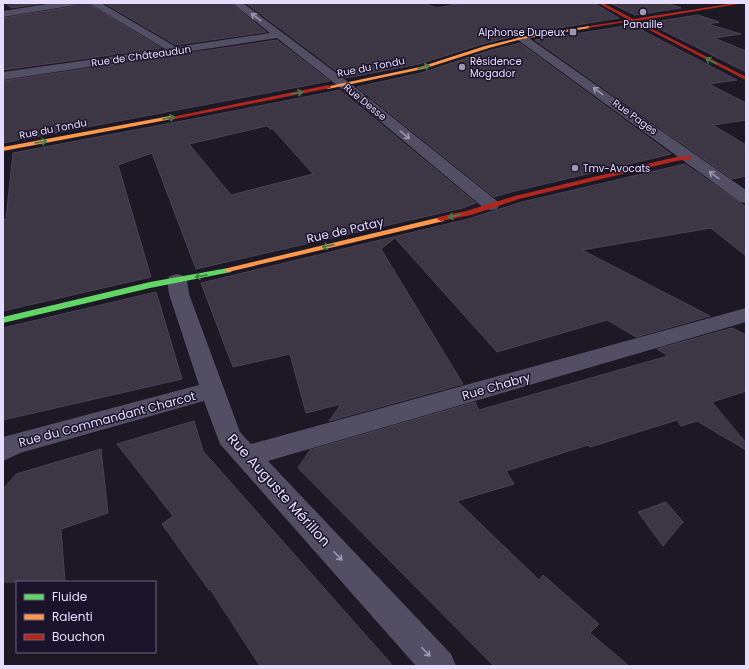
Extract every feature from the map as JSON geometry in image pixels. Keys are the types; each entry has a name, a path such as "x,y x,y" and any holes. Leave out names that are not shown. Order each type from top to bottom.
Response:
{"street":[{"path":"3,14 70,3"},
{"path":"94,3 170,47 174,51"},
{"name":"Rue Desse","path":"237,3 342,84 491,205"},
{"path":"600,3 746,79"},
{"name":"Rue du Tondu","path":"3,149 203,112 421,68 487,47 522,38 742,3"},
{"name":"Rue de Châteaudun","path":"3,76 279,35"},
{"name":"Rue Pages","path":"522,38 746,198"},
{"name":"Rue de Patay","path":"3,320 150,285 211,274 468,213 491,205 555,188 676,159 690,158"},
{"name":"Rue Auguste Mérillon","path":"177,280 179,294 229,437 439,666"},
{"name":"Rue Chabry","path":"246,456 746,316"},
{"name":"Rue du Commandant Charcot","path":"3,450 12,445 212,390"}],"building":[{"path":"6,3 44,3 11,8"},
{"path":"76,3 88,3 161,48 3,70 3,18 70,7"},
{"path":"104,3 231,3 266,32 176,45"},
{"path":"246,3 423,3 437,8 460,3 594,3 619,18 522,34 483,44 419,64 346,78"},
{"path":"610,3 666,3 681,8 635,15"},
{"path":"698,15 719,22 708,24 741,34 714,38 746,51 746,72 648,23"},
{"path":"632,25 737,80 709,84 746,103 746,120 713,125 746,145 746,176 732,179 535,40"},
{"path":"277,40 330,81 3,143 3,81"},
{"path":"520,43 671,154 494,197 357,87 421,73 491,50"},
{"path":"340,90 476,203 463,208 196,269 152,153 118,165 151,277 3,311 3,220 6,219 13,153","holes":["267,126 270,129 273,129 313,174 231,195 189,144"]},
{"path":"685,164 746,207 746,256 711,228 582,250 710,316 636,337 607,320 497,352 395,238 381,249 463,384 329,421 341,404 306,413 290,354 233,367 201,283 468,219 522,202"},
{"path":"156,292 182,379 3,420 3,328"},
{"path":"732,328 746,335 746,391 712,402 746,443 746,450 697,421 681,426 677,420 590,447 588,445 506,471 514,484 457,501 539,580 543,575 599,624 590,633 629,666 494,666 298,468 310,450 475,402 479,410 668,356 657,349"},
{"path":"194,421 203,451 393,666 260,666 210,589 209,590 162,524 173,516 117,444"},
{"path":"101,449 108,513 61,529 65,581 3,582 3,489 16,474"},
{"path":"666,502 683,522 663,546 638,512"}],"traffic: fast":[{"path":"3,320 150,285 228,270"}],"traffic: slow":[{"path":"328,87 421,68 487,47 522,38 589,27"},
{"path":"3,149 170,118"},
{"path":"228,270 441,219"}],"traffic: jam":[{"path":"600,3 746,79"},
{"path":"589,27 742,3"},
{"path":"170,118 328,87"},
{"path":"441,219 468,213 517,197 676,159 690,158"}],"place":[{"name":"Panaille","path":"643,12"},
{"name":"Alphonse Dupeux","path":"573,32"},
{"name":"Résidence Mogador","path":"462,67"},
{"name":"Tmv-Avocats","path":"575,168"}]}
